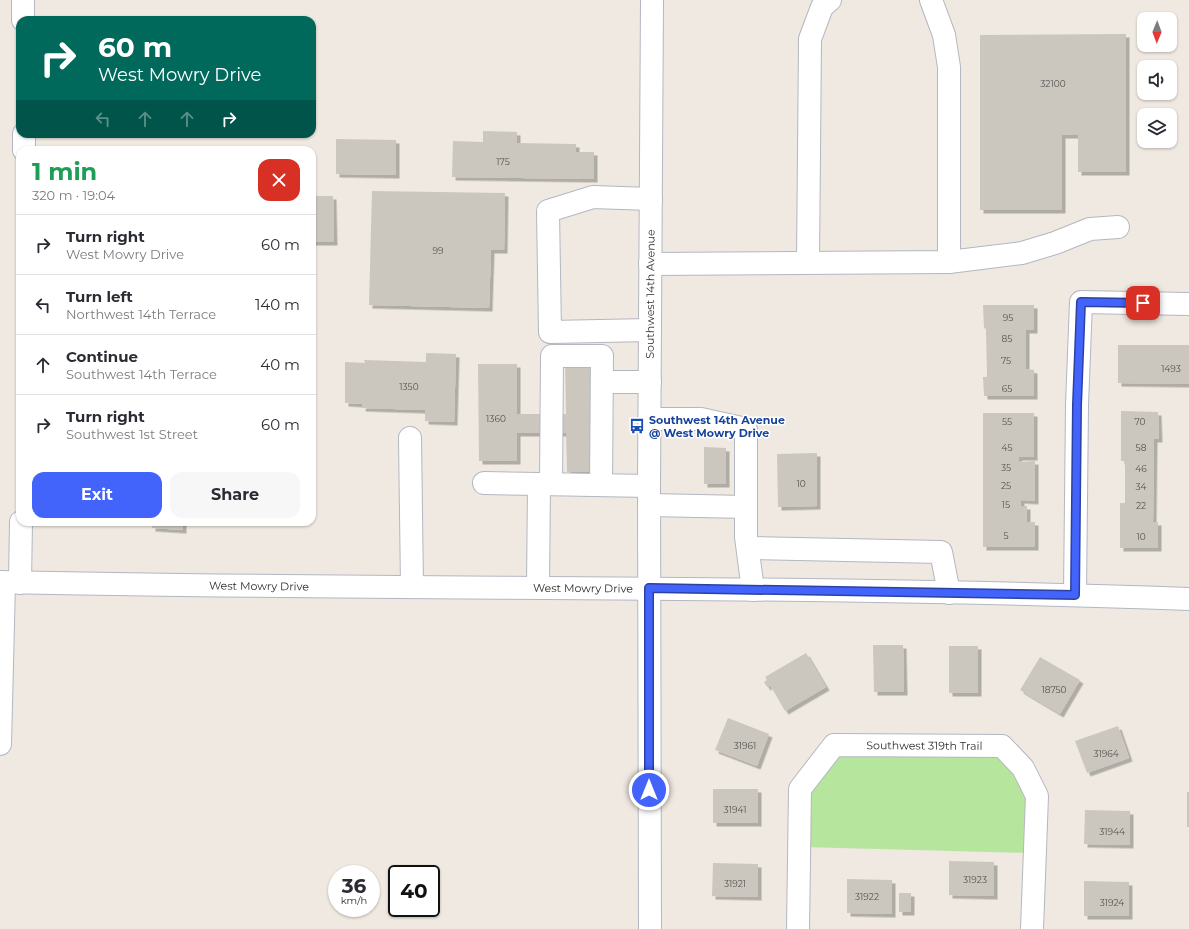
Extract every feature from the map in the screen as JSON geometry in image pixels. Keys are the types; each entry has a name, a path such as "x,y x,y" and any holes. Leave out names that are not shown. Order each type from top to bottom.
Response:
{"street":[{"path":"23,0 23,16"},
{"name":"Southwest 14th Avenue","path":"650,929 649,496 652,0"},
{"path":"808,262 810,40 822,7 830,0"},
{"path":"931,0 944,35 949,67 949,262"},
{"path":"650,330 550,332 548,211 593,197 651,199"},
{"path":"650,264 949,262 1022,253 1055,243 1090,229 1118,227"},
{"path":"1075,595 1076,481 1081,302 1189,304"},
{"path":"538,587 552,356 602,356 601,485"},
{"path":"602,382 650,382"},
{"path":"650,419 701,419 746,429 746,507 748,548 753,590"},
{"path":"410,438 412,587"},
{"path":"484,483 601,485 649,496 746,507"},
{"path":"0,744 8,583 21,526"},
{"path":"748,548 941,552 949,593"},
{"name":"West Mowry Drive","path":"8,583 649,588 1075,595 1189,599"},
{"name":"Southwest 319th Trail","path":"798,929 800,790 834,745 1002,746 1022,768 1037,796 1032,929"}],"green space":[{"path":"835,747 1001,749 1035,797 1032,853 802,847 804,791"}],"building":[{"path":"1126,34 1126,172 1078,172 1078,135 1062,135 1062,210 980,210 980,35"},
{"path":"483,131 517,132 517,143 576,144 576,152 594,152 594,179 452,177 453,141 483,142"},
{"path":"336,139 396,140 396,175 336,174"},
{"path":"372,191 505,193 504,250 491,250 489,308 369,305"},
{"path":"316,196 333,196 334,242 316,242"},
{"path":"983,305 1034,305 1034,330 1026,330 1026,369 1034,370 1034,396 984,396 983,377 987,377 986,329 984,328"},
{"path":"1118,345 1189,345 1189,384 1118,383"},
{"path":"426,353 456,354 454,422 425,421 425,410 362,408 363,404 345,403 345,362 365,363 364,360 426,362"},
{"path":"593,358 594,471 567,472 566,433 517,433 517,461 479,461 478,364 517,364 517,414 566,414 565,359"},
{"path":"1121,411 1158,412 1159,439 1154,439 1153,522 1158,522 1158,548 1120,548 1120,503 1125,503 1125,461 1121,461"},
{"path":"983,413 1034,413 1034,457 1019,457 1018,462 1035,461 1035,501 1021,500 1021,506 1027,506 1027,522 1035,522 1035,547 983,547"},
{"path":"704,447 726,448 726,484 704,484"},
{"path":"817,453 817,506 778,507 777,454"},
{"path":"152,526 183,526 183,530 152,528"},
{"path":"873,645 903,645 904,692 874,692"},
{"path":"949,646 978,646 978,693 949,693"},
{"path":"806,653 826,687 785,711 770,685 767,687 764,682 767,680 765,677"},
{"path":"1040,657 1080,680 1060,714 1020,690"},
{"path":"728,718 769,734 757,766 715,750"},
{"path":"1118,726 1129,758 1087,773 1075,741"},
{"path":"713,789 758,789 758,823 713,823"},
{"path":"1187,792 1189,792 1189,827 1187,827"},
{"path":"1085,810 1130,811 1130,845 1084,844"},
{"path":"949,861 994,862 994,896 949,895"},
{"path":"713,863 758,864 758,897 712,896"},
{"path":"847,879 892,880 892,914 847,913"},
{"path":"1084,881 1129,882 1129,916 1084,916"},
{"path":"899,893 911,893 911,912 899,912"}],"place":[{"name":"Southwest 14th Avenue @ West Mowry Drive","path":"637,426"}],"route":[{"path":"649,790 649,588 1075,595 1077,405 1081,302 1143,303"}]}
